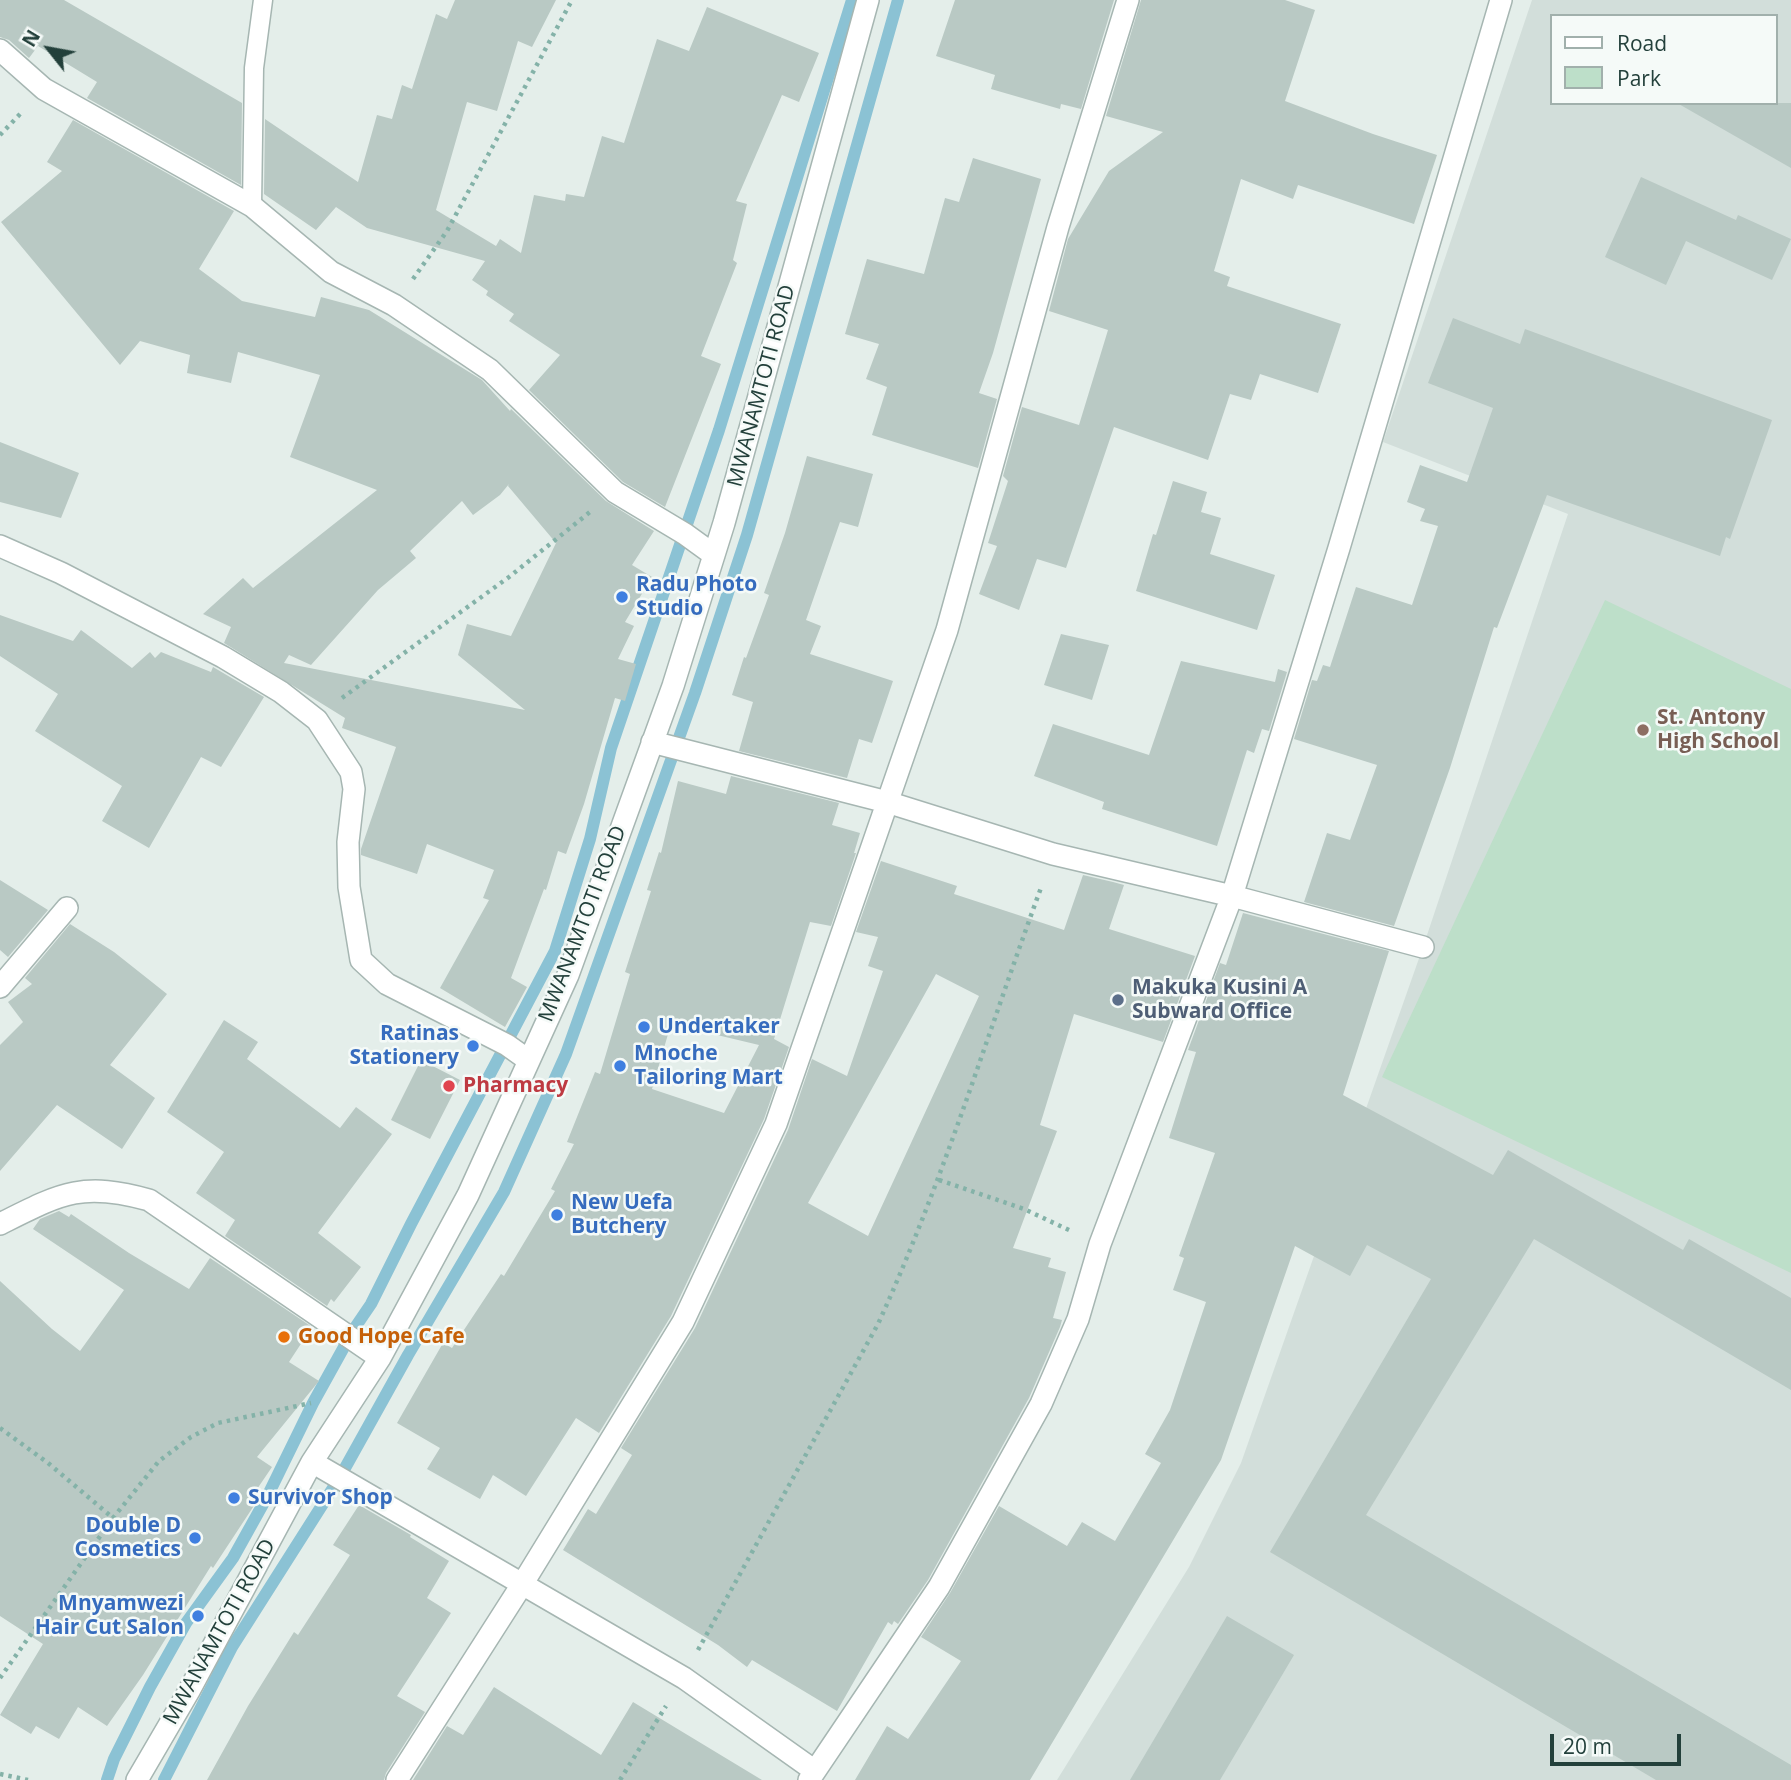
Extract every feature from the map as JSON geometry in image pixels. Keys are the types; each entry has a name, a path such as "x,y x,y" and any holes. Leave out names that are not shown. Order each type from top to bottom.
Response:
{"street":[{"name":"MWANAMTOTI ROAD","path":"137,1780 189,1691 312,1462 380,1358 467,1195 568,975 652,742 714,555 869,0"},
{"path":"397,1780 523,1583 683,1322 776,1124 947,630 1058,227 1128,0"},
{"path":"312,1462 684,1678 812,1776 939,1587 1041,1404 1078,1319 1100,1244 1232,897 1502,0"},
{"path":"0,50 44,89 251,206 331,272 394,305 491,370 615,492 685,534 714,555"},
{"path":"0,546 61,573 223,657 281,692 317,720 351,772 354,789 348,842 349,887 361,960 387,984 507,1045 528,1060"},
{"path":"652,742 887,802 1053,854 1423,947"},
{"path":"0,987 67,908"},
{"path":"0,1224 50,1199 86,1190 149,1200 380,1358"}],"lane":[{"path":"251,206 254,68 263,0"}],"path":[{"path":"394,305 447,231 572,0"},
{"path":"317,720 356,686 509,577 615,492"},
{"path":"620,1780 684,1678 878,1324 939,1180 1053,854"},
{"path":"939,1180 1024,1209 1100,1244"},
{"path":"0,1678 113,1518 159,1461 191,1437 218,1423 276,1409 354,1399"},
{"path":"0,1428 48,1463 113,1518"},
{"path":"0,1774 27,1780"}],"shaded area":[{"name":"St. Antony High School","path":"1532,0 1791,0 1791,1780 1057,1780 1189,1567 1241,1463 1423,947 1568,514 1383,442"}],"green space":[{"path":"1605,600 1791,689 1791,1273 1382,1077"}],"building":[{"path":"0,0 64,0 242,103 241,185 87,98 97,82 38,46 29,58 9,40 0,37"},
{"path":"455,0 556,0 532,47 518,41 497,111 467,102 436,210 496,246 500,239 521,253 534,195 565,201 566,194 584,197 602,136 624,143 657,39 689,51 707,7 819,53 799,102 782,95 736,201 747,204 733,260 737,263 701,356 721,364 665,507 623,482 529,390 560,355 509,321 514,314 486,295 488,291 472,280 485,261 367,228 336,207 316,230 264,194 265,119 358,182 377,115 392,119 402,85 412,89 436,14 447,19"},
{"path":"955,0 1114,0 1081,109 1061,104 1060,109 991,89 995,75 936,56"},
{"path":"1141,0 1285,0 1315,10 1285,101 1437,155 1414,224 1298,185 1293,199 1241,179 1214,271 1230,277 1227,286 1341,324 1318,393 1260,374 1251,400 1230,394 1208,460 1114,427 1066,568 1037,559 1019,610 979,594 997,546 988,543 1008,481 1003,476 1022,407 1079,425 1108,330 1049,311 1068,239 1109,171 1163,132 1106,116"},
{"path":"1791,103 1791,168 1681,105"},
{"path":"73,120 234,211 199,269 242,301 315,317 321,297 369,310 482,380 510,411 511,409 606,501 654,531 632,565 652,577 625,622 634,626 618,659 636,664 625,701 615,698 584,804 566,854 558,851 546,890 544,889 511,978 527,987 505,1027 440,988 489,900 483,898 494,870 427,844 417,874 361,855 396,747 342,728 345,718 224,643 231,627 203,614 243,578 253,588 377,490 290,457 320,375 238,352 231,383 187,373 190,355 140,341 120,365 1,222 62,171 47,162","holes":["509,484 556,543 511,636 467,624 458,655 525,710 284,663 289,655 311,665 378,590 416,558 410,551 462,501 473,515 500,495"]},
{"path":"973,158 1041,179 993,353 979,393 997,399 978,468 872,435 887,387 866,379 879,344 845,334 867,259 924,274 945,198 959,202"},
{"path":"1641,177 1736,220 1738,215 1791,239 1772,280 1686,241 1666,285 1605,257"},
{"path":"1453,318 1520,344 1525,329 1772,420 1730,539 1726,537 1720,556 1547,495 1497,628 1494,627 1450,768 1394,926 1304,902 1327,833 1350,840 1377,765 1294,739 1312,680 1317,681 1323,665 1330,667 1356,587 1412,605 1438,526 1420,521 1425,509 1407,502 1420,465 1467,482 1493,408 1428,383"},
{"path":"0,442 79,473 61,518 0,502"},
{"path":"807,456 873,474 858,527 840,522 806,620 821,626 810,654 893,681 872,743 859,739 847,778 739,751 753,702 732,695 769,595 764,593"},
{"path":"1173,481 1207,492 1201,512 1221,518 1210,554 1275,575 1257,630 1136,591"},
{"path":"0,615 73,641 81,630 132,668 150,652 155,658 161,652 211,672 213,667 264,697 221,767 201,757 149,848 102,821 122,786 35,731 58,694 0,656"},
{"path":"1061,634 1109,645 1092,700 1044,685"},
{"path":"1181,661 1275,682 1278,669 1287,672 1269,731 1262,729 1254,753 1247,750 1217,846 1102,809 1104,802 1034,776 1053,724 1149,755"},
{"path":"731,776 839,803 832,825 860,833 856,853 831,926 810,922 774,1039 789,1047 764,1119 671,1316 599,1433 576,1418 526,1496 493,1475 480,1499 427,1469 440,1448 397,1423 443,1343 452,1348 501,1274 504,1276 555,1191 551,1189 574,1144 567,1142 595,1072 600,1074 630,974 625,972 651,891 647,890 659,852 661,853 678,781 726,794","holes":["671,1024 759,1045 724,1113 652,1089"]},
{"path":"881,861 957,886 954,894 1064,930 1083,875 1124,885 1109,929 1195,956 1163,1042 1074,1014 1040,1125 1057,1131 1013,1248 1051,1258 1048,1267 1066,1272 1053,1318 1062,1320 1060,1327 1029,1398 928,1580 898,1624 894,1621 892,1625 888,1622 837,1711 752,1660 747,1667 718,1645 563,1550 588,1509 596,1514 632,1455 621,1448 695,1328 788,1130 812,1059 847,1076 883,971 868,966 878,937 856,932","holes":["936,974 979,996 868,1236 808,1203"]},
{"path":"0,880 48,910 8,957 0,950"},
{"path":"1243,913 1389,951 1343,1095 1493,1175 1508,1150 1683,1250 1689,1239 1791,1298 1791,1390 1534,1239 1366,1515 1791,1765 1791,1780 1656,1780 1270,1552 1431,1279 1367,1245 1350,1276 1295,1246 1221,1460 1030,1780 855,1780 887,1726 908,1739 961,1661 921,1637 950,1593 999,1506 1067,1546 1082,1522 1115,1541 1161,1463 1145,1454 1170,1410 1206,1302 1173,1290 1184,1258 1179,1256 1215,1153 1169,1138 1196,1052 1188,1050 1220,963 1226,965"},
{"path":"70,924 114,952 167,994 110,1065 155,1098 122,1149 57,1105 0,1171 0,1045 23,1022 8,1002 32,984 25,978"},
{"path":"224,1020 258,1042 247,1059 340,1128 356,1107 392,1134 318,1233 361,1267 334,1302 331,1299 327,1306 225,1236 235,1220 196,1193 224,1152 167,1112"},
{"path":"421,1060 460,1080 430,1139 391,1120"},
{"path":"59,1211 69,1217 71,1214 189,1289 210,1258 312,1327 289,1362 319,1381 257,1457 272,1467 253,1495 259,1498 213,1568 211,1566 143,1675 107,1726 78,1707 59,1739 36,1726 31,1734 0,1715 43,1644 0,1616 0,1281 80,1351 124,1290 33,1229 40,1219"},
{"path":"359,1505 449,1561 427,1598 451,1613 397,1696 425,1712 384,1780 207,1780 248,1706 294,1632 298,1635 350,1555 333,1545"},
{"path":"1227,1616 1294,1655 1220,1780 1130,1780"},
{"path":"494,1687 601,1755 633,1702 762,1780 413,1780 447,1726 463,1735"}],"waterway":[{"path":"107,1780 114,1759 150,1687 186,1623 233,1558 267,1497 313,1403 371,1304 555,951 590,839 611,748 719,430 852,0"},
{"path":"164,1780 232,1647 340,1477 504,1192 566,1054 695,693 747,535 898,0"}],"place":[{"name":"Radu Photo Studio","path":"622,597"},
{"name":"St. Antony High School","path":"1643,730"},
{"name":"Makuka Kusini A Subward Office","path":"1118,1000"},
{"name":"Undertaker","path":"644,1027"},
{"name":"Ratinas Stationery","path":"473,1046"},
{"name":"Mnoche Tailoring Mart","path":"620,1066"},
{"name":"Pharmacy","path":"449,1086"},
{"name":"New Uefa Butchery","path":"557,1215"},
{"name":"Good Hope Cafe","path":"284,1337"},
{"name":"Survivor Shop","path":"234,1498"},
{"name":"Double D Cosmetics","path":"195,1538"},
{"name":"Mnyamwezi Hair Cut Salon","path":"198,1616"}]}
